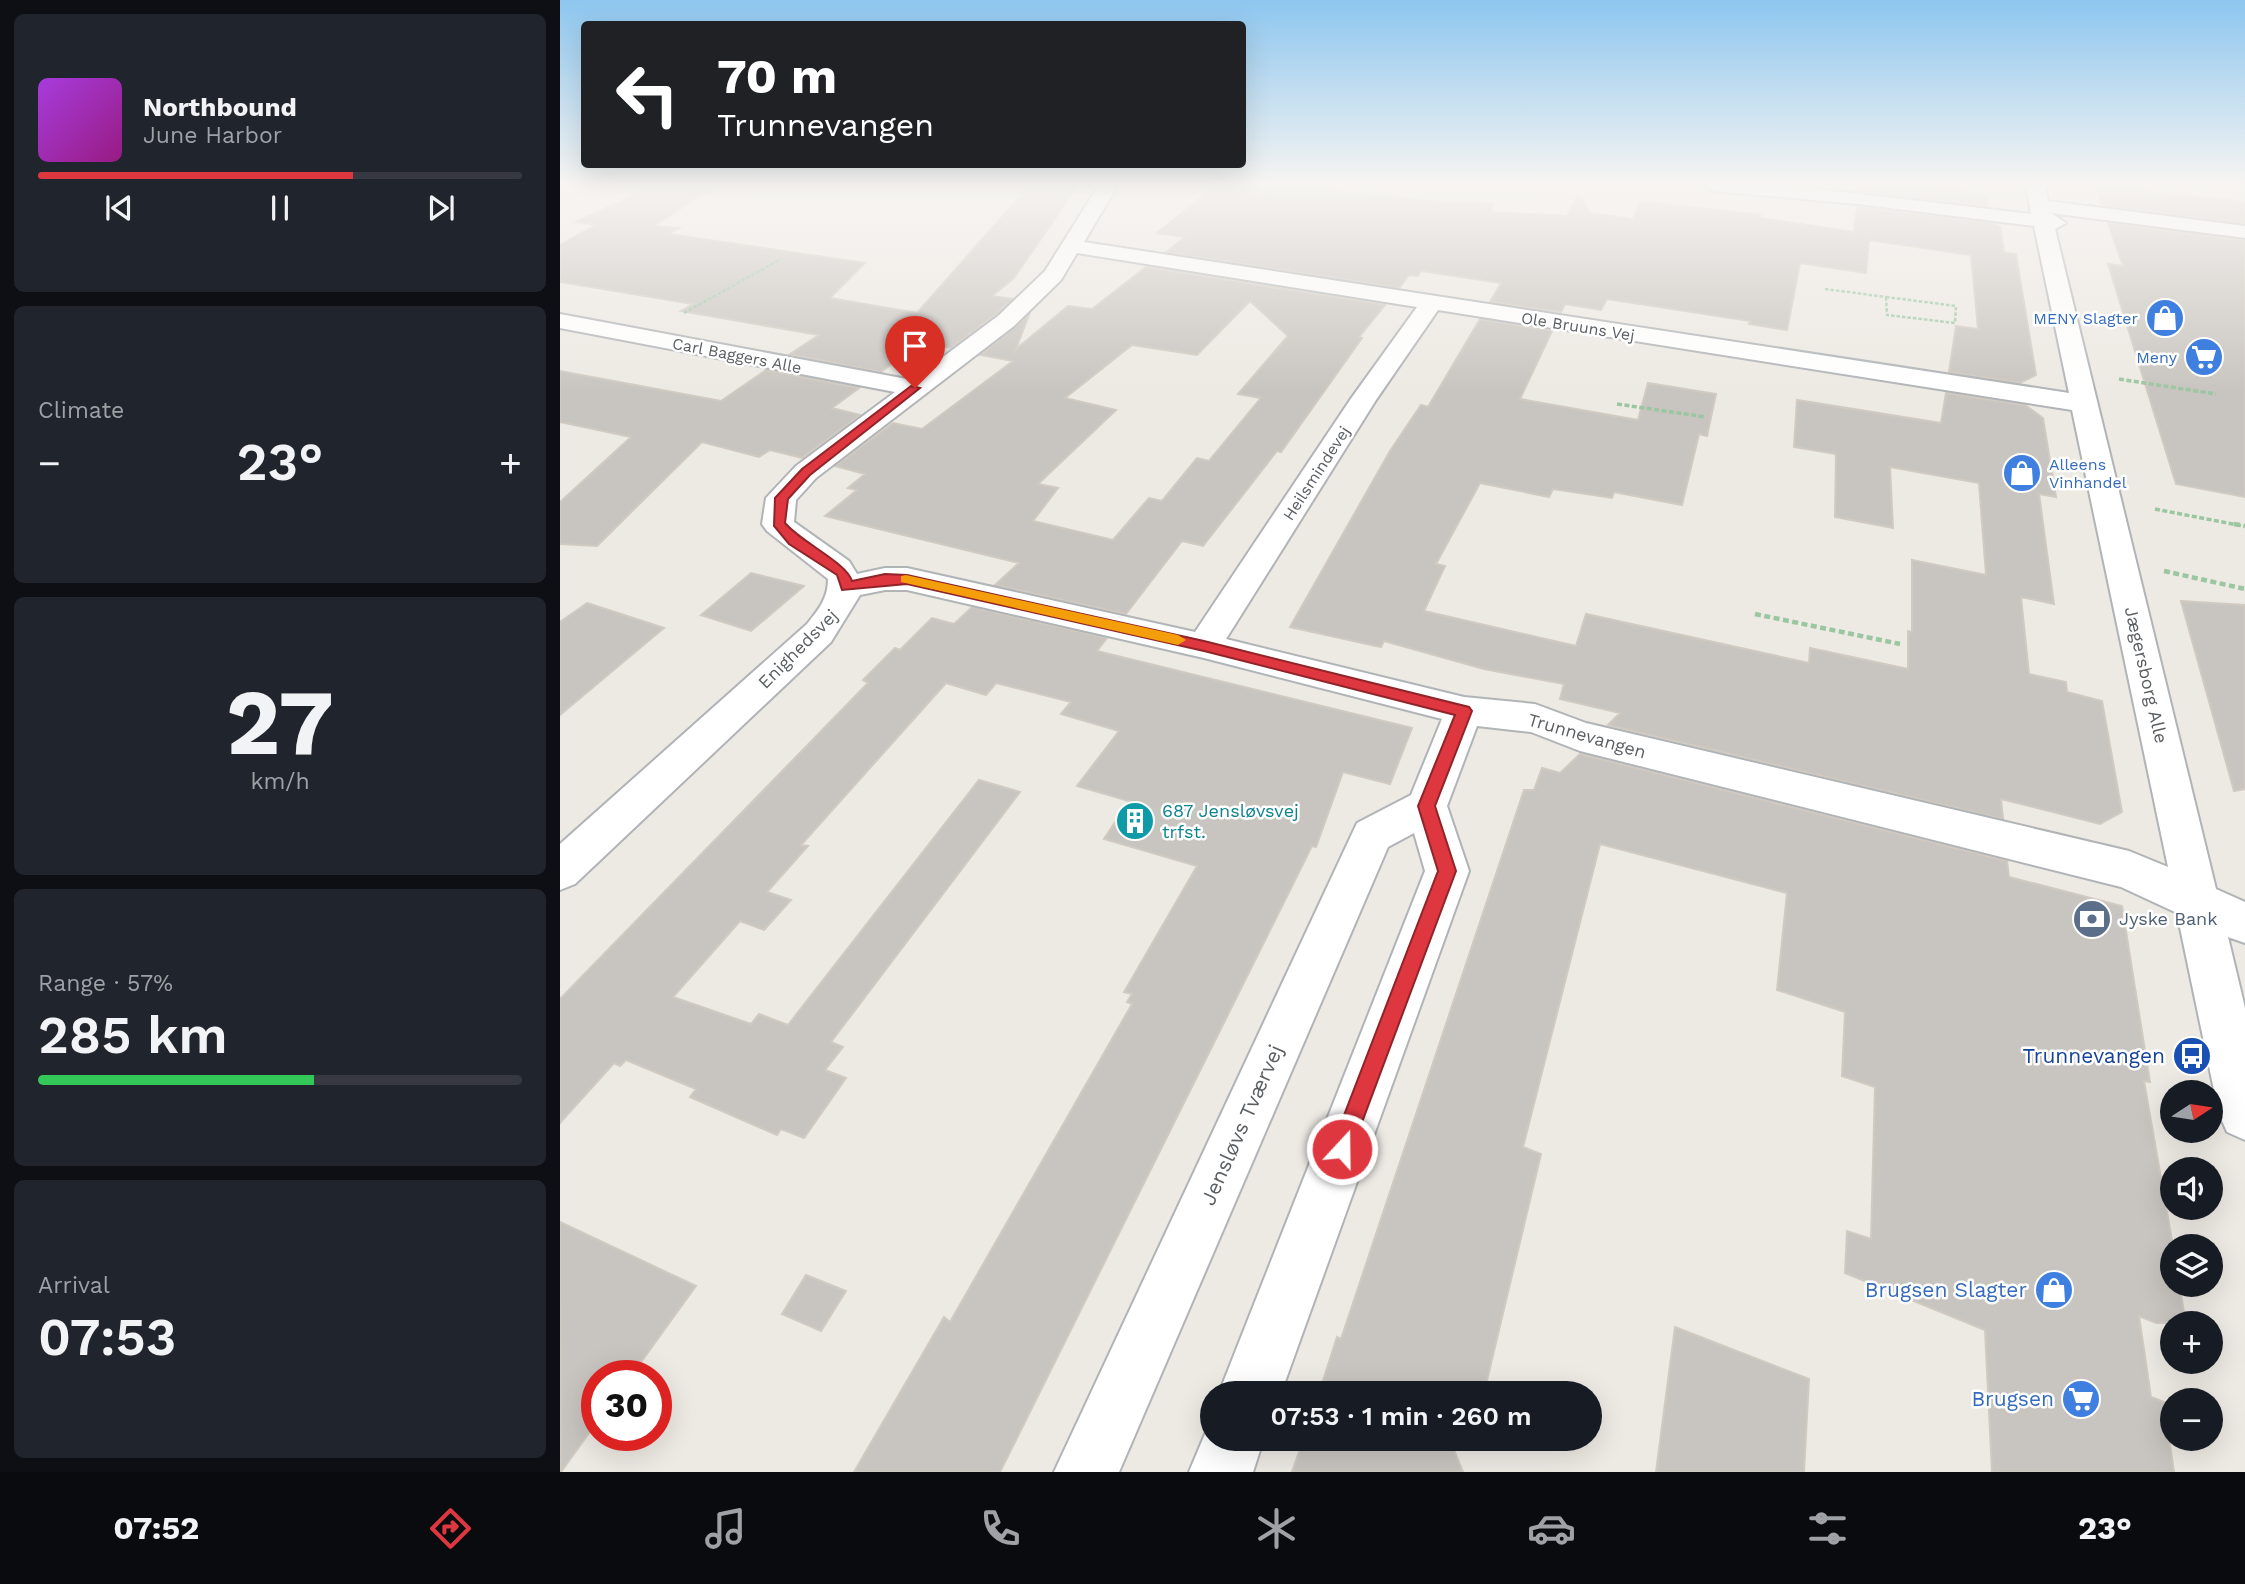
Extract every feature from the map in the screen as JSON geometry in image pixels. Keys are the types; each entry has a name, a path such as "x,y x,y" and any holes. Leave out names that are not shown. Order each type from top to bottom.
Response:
{"street":[{"path":"847,586 843,573 794,541 778,524 781,498 806,472 1006,321 1034,296 1066,254"},
{"name":"Ole Bruuns Vej","path":"1120,254 2085,404"},
{"name":"Jægersborg Alle","path":"2057,254 2085,404 2245,1114"},
{"name":"Heilsmindevej","path":"1204,646 1363,400 1431,303"},
{"name":"Carl Baggers Alle","path":"560,321 915,388"},
{"name":"Trunnevangen","path":"847,586 885,579 907,579 1204,646 1464,711 1535,718 1580,737 2129,870 2245,923"},
{"name":"Enighedsvej","path":"560,871 820,633 841,608 847,586"},
{"path":"1255,1381 1447,871 1427,806 1464,711"},
{"name":"Jensløvs Tværvej","path":"1086,1472 1372,835 1427,806"},
{"path":"1220,1472 1228,1451"}],"path":[{"path":"642,337 781,259"},
{"path":"1825,289 1886,296 1956,306 1955,323 1887,315 1886,296"},
{"path":"2119,379 2216,394"},
{"path":"1617,404 1706,417"},
{"path":"2155,509 2245,526"},
{"path":"2120,561 2245,589"},
{"path":"1755,614 1900,644"}],"building":[{"path":"560,254 802,254 865,263 830,298 917,313 969,254 1031,254 1014,278 992,296 1012,299 996,314 951,348 921,342 881,372 790,354 819,335 681,311 693,304 560,282"},
{"path":"1177,254 1868,254 1866,273 1800,263 1787,330 1749,324 1750,321 1607,299 1601,310 1565,304 1561,312 1490,302 1501,283 1421,271 1418,276 1409,275 1399,288"},
{"path":"1962,254 2016,254 2036,375 2020,383 1949,372 1956,326 1978,329 1971,255"},
{"path":"2119,254 2245,254 2245,497 2176,484 2108,264 2123,266"},
{"path":"1146,267 1385,305 1359,337 1362,338 1281,452 1277,451 1203,546 1182,541 1126,614 995,585 1019,563 825,516 857,490 848,488 865,474 835,466 893,423 922,429 1013,361 981,355 1029,315 1016,349 1068,306 1092,309","holes":["1250,301 1288,336 1238,394 1261,398 1209,461 1197,458 1162,501 1149,498 1113,540 1033,521 1058,488 1038,484 1116,410 1065,398 1132,345 1197,355"]},
{"path":"1480,319 1552,331 1520,399 1638,420 1648,383 1716,394 1707,436 1699,434 1682,505 1614,492 1612,498 1553,489 1549,497 1480,483 1436,564 1445,566 1424,611 1576,646 1586,614 1809,663 1810,648 1908,669 1908,631 1912,632 1912,560 1986,575 1979,483 1890,467 1893,528 1835,517 1836,454 1794,447 1797,400 1941,423 1946,393 2025,405 2043,418 2056,497 2039,494 2054,604 2021,597 2029,674 2066,682 2067,692 2102,701 2122,812 2100,824 2001,799 2003,819 1608,725 1620,713 1560,699 1564,684 1484,669 1384,641 1381,647 1290,627 1390,451 1421,405 1428,407"},
{"path":"766,370 859,388 832,408 860,415 802,458 770,450 759,457 702,442 597,546 560,544 560,502 631,437 560,422 560,371 721,401"},
{"path":"751,573 804,586 751,631 701,615"},
{"path":"2181,601 2245,605 2245,789 2234,791"},
{"path":"587,603 664,628 560,715 560,622"},
{"path":"972,607 1107,638 1097,651 1412,728 1390,784 1343,772 1316,847 1312,846 1000,1472 854,1472 944,1317 950,1322 1132,1004 1127,1002 1132,994 1124,992 1197,866 1104,839 1129,801 1077,786 1119,731 1061,714 1071,702 996,683 986,695 946,683 801,845 808,846 767,892 791,900 764,930 740,921 673,997 751,1024 759,1014 788,1025 979,780 1020,792 831,1042 843,1047 825,1070 846,1078 804,1138 781,1129 777,1135 690,1097 696,1089 626,1060 620,1066 614,1063 560,1123 560,999 868,683 863,680 895,648 900,650 932,618 954,624"},
{"path":"1580,754 2007,861 2009,877 2122,906 2150,1082 2144,1081 2160,1172 2160,1220 2168,1220 2171,1234 2160,1234 2160,1297 2181,1297 2184,1311 2160,1311 2160,1323 2139,1316 2151,1397 2160,1400 2160,1451 2171,1451 2174,1472 1992,1472 1985,1330 1845,1273 1847,1231 1871,1239 1875,1087 1842,1076 1845,1012 1777,990 1787,893 1600,844 1523,1147 1541,1154 1487,1381 1323,1381 1337,1337 1341,1339 1524,790 1534,790 1542,768 1560,773"},
{"path":"560,1222 696,1286 643,1360 581,1360 581,1444 561,1472"},
{"path":"806,1275 846,1291 821,1331 782,1314"},
{"path":"1675,1327 1809,1379 1804,1472 1656,1472"},
{"path":"1299,1451 1454,1451 1463,1472 1292,1472"}],"slow traffic":[{"path":"906,579 1178,640"}],"place":[{"name":"MENY Slagter","path":"2165,318"},
{"name":"Meny","path":"2204,357"},
{"name":"Alleens Vinhandel","path":"2022,473"},
{"name":"687 Jensløvsvej trfst.","path":"1135,821"},
{"name":"Jyske Bank","path":"2092,919"},
{"name":"Trunnevangen","path":"2192,1056"},
{"name":"Brugsen Slagter","path":"2054,1290"},
{"name":"Brugsen","path":"2081,1399"}],"route":[{"path":"915,388 806,472 781,498 778,524 794,541 830,562 843,573 847,586 885,579 907,579 1204,646 1464,711 1427,806 1447,871 1342,1149"}]}
